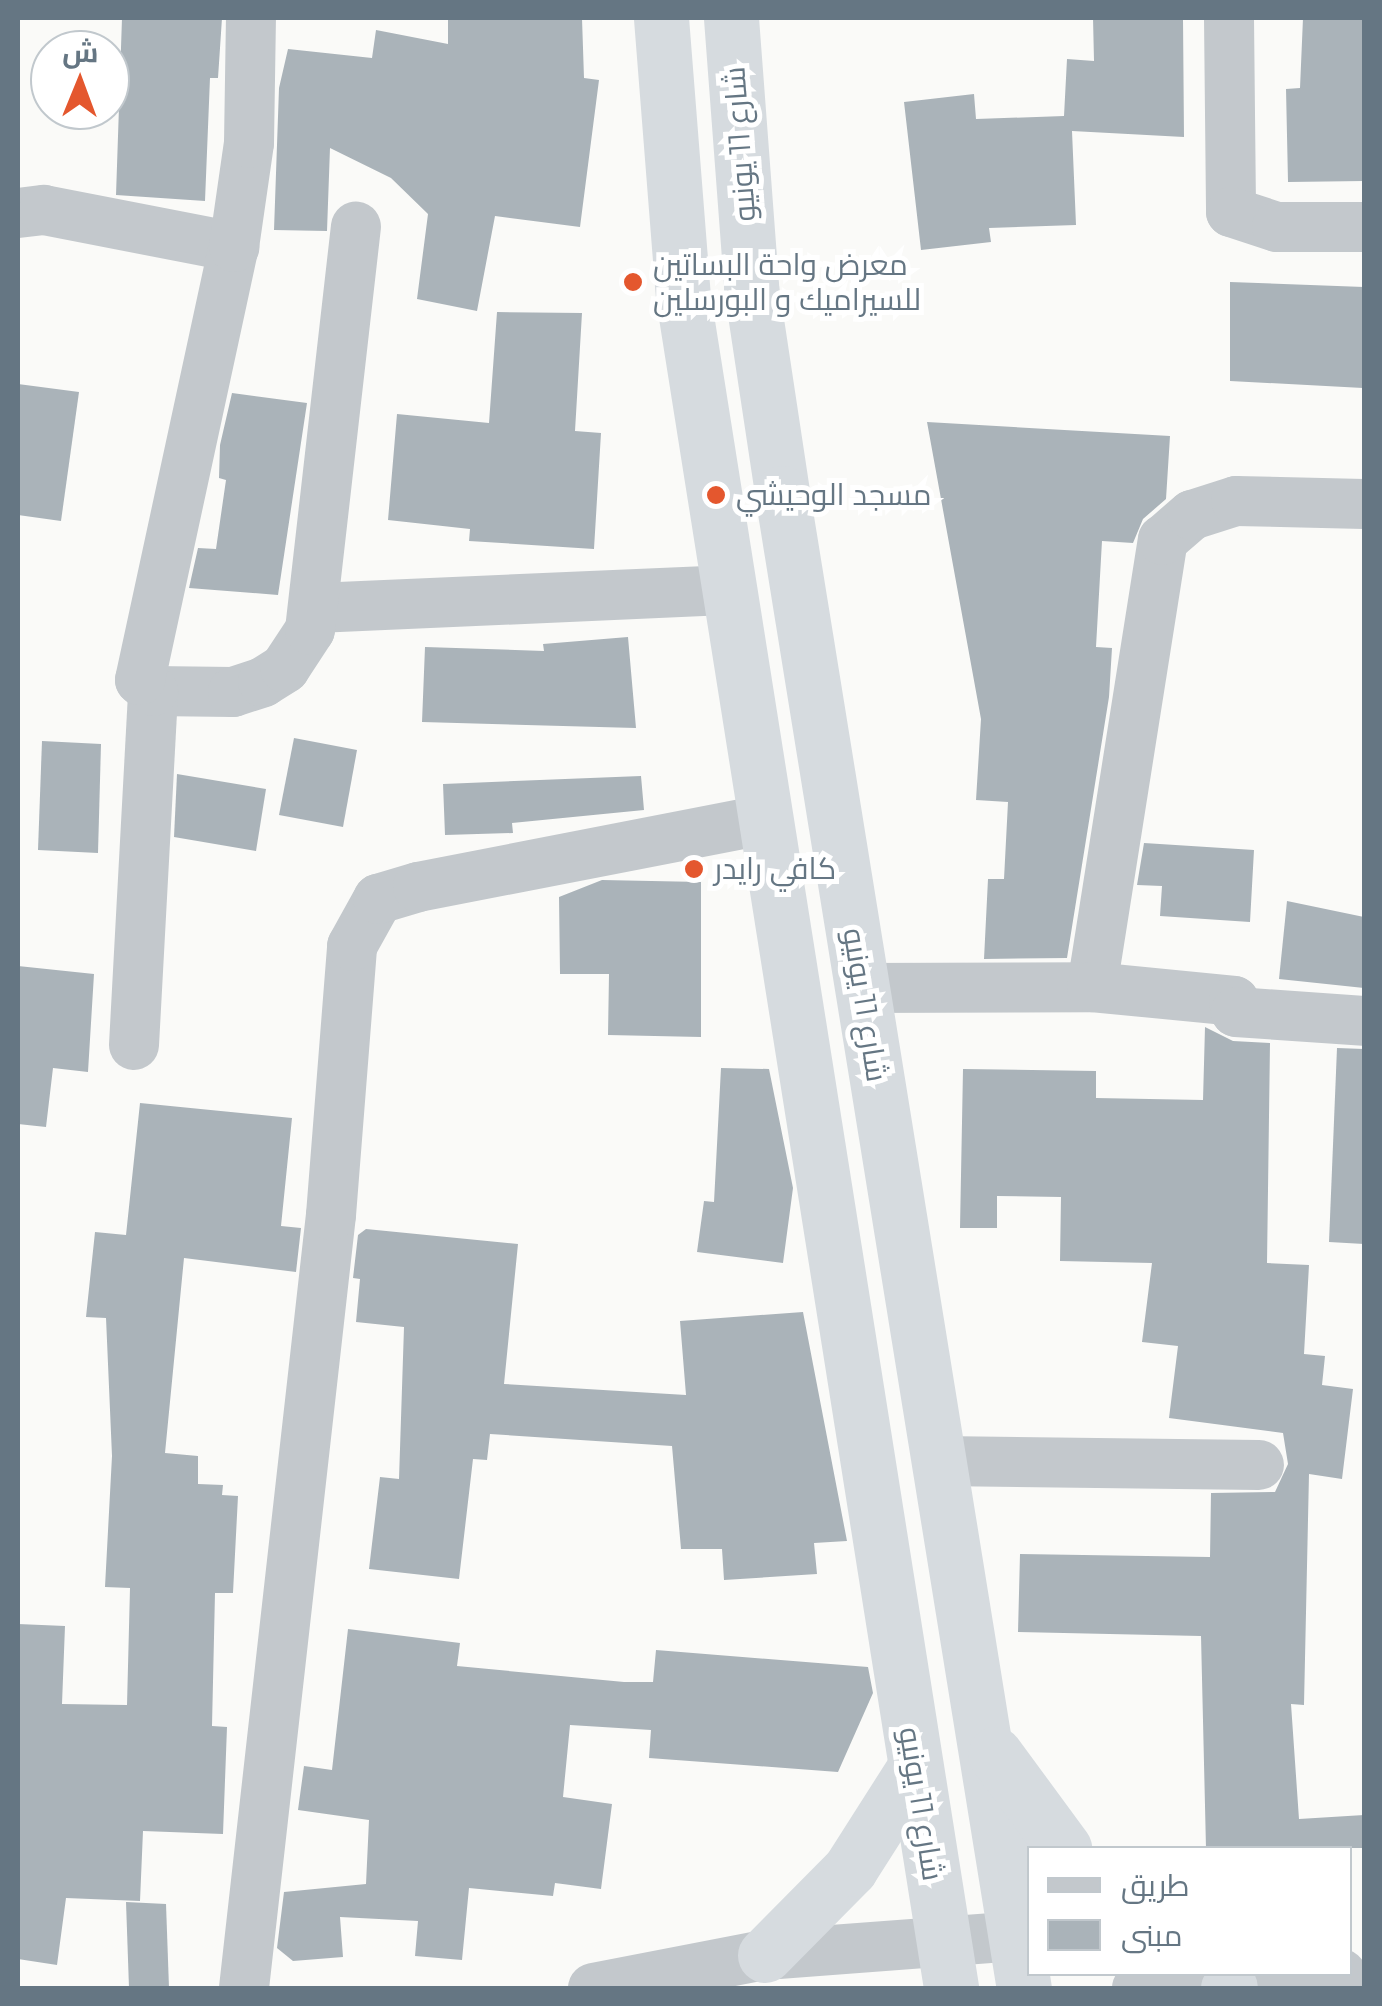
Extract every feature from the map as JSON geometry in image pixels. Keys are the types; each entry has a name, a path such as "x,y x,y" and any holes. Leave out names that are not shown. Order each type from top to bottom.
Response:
{"highway":[{"name":"شارع 11 يونيو","path":"661,18 673,188 731,590 946,1963"},
{"name":"شارع 11 يونيو","path":"731,18 742,180 782,493 983,1732 1022,1935 1024,1988"},
{"path":"673,188 742,180"},
{"path":"983,1732 1028,1808 1062,1846"},
{"path":"764,1955 850,1870 915,1767"}],"street":[{"path":"252,18 249,142 234,246 140,680 153,691 232,692 263,682 284,668 316,608 356,226"},
{"path":"1229,18 1232,212 1277,227 1364,228"},
{"path":"18,212 44,210 234,246"},
{"path":"1092,987 1162,540 1192,515 1236,500 1364,504"},
{"path":"316,608 731,590"},
{"path":"134,1045 153,691"},
{"path":"244,1988 331,1215 352,946 378,900 418,887 767,819"},
{"path":"862,988 1092,987 1234,1001 1236,1012 1364,1021"},
{"path":"939,1461 1259,1465"},
{"path":"593,1988 764,1955 946,1963 1022,1935"},
{"path":"1137,1988 1229,1988 1322,1976"}],"building":[{"path":"122,18 222,18 218,78 210,78 205,201 116,195 118,130 130,130 130,30 122,30"},
{"path":"448,18 582,18 584,78 599,80 580,227 495,216 477,311 417,299 428,214 391,178 330,148 327,231 274,230 279,88 288,49 372,58 376,30 448,44"},
{"path":"1093,18 1183,18 1184,137 1072,131 1076,225 989,228 991,242 921,250 904,102 974,94 976,119 1064,116 1067,59 1094,61"},
{"path":"1303,18 1364,18 1364,181 1288,182 1286,89 1300,88"},
{"path":"1230,282 1364,287 1363,388 1230,381"},
{"path":"497,312 582,313 575,431 601,433 594,549 469,541 470,529 388,520 397,414 489,423"},
{"path":"18,384 79,392 61,521 18,515"},
{"path":"232,393 307,403 278,595 189,588 198,548 216,549 226,480 219,478 220,445"},
{"path":"927,422 1170,436 1166,499 1143,519 1133,543 1102,541 1096,647 1112,648 1109,697 1067,958 984,959 988,879 1004,879 1008,802 976,800 981,719"},
{"path":"628,637 636,728 422,722 425,647 544,651 543,644"},
{"path":"294,738 357,750 343,827 279,815"},
{"path":"42,741 101,744 98,853 38,850"},
{"path":"177,774 266,789 256,851 174,837"},
{"path":"641,776 644,810 512,823 513,833 445,835 443,784"},
{"path":"1144,843 1254,850 1250,922 1160,916 1162,886 1137,885"},
{"path":"602,880 701,882 701,1037 608,1035 609,974 560,974 559,897"},
{"path":"1287,901 1364,917 1364,988 1279,979"},
{"path":"18,966 94,974 88,1072 53,1068 46,1127 18,1124"},
{"path":"1205,1027 1233,1041 1270,1043 1267,1263 1309,1265 1304,1354 1325,1356 1322,1385 1353,1389 1342,1479 1309,1474 1304,1705 1291,1704 1299,1819 1364,1815 1364,1848 1206,1846 1201,1636 1018,1632 1020,1554 1210,1557 1211,1493 1275,1492 1288,1464 1283,1433 1169,1418 1178,1346 1142,1342 1152,1263 1060,1261 1061,1197 997,1196 997,1228 960,1228 963,1069 1096,1071 1096,1098 1203,1100"},
{"path":"1337,1048 1364,1049 1364,1244 1329,1242"},
{"path":"721,1068 769,1069 793,1188 783,1263 697,1252 704,1201 714,1202"},
{"path":"140,1103 292,1118 281,1226 301,1228 296,1272 184,1258 165,1453 198,1456 198,1484 223,1485 222,1495 238,1496 233,1593 215,1593 212,1726 227,1727 223,1834 143,1831 140,1901 66,1898 57,1965 18,1959 18,1624 65,1626 62,1704 127,1705 130,1588 105,1587 112,1456 106,1318 86,1317 95,1232 126,1235"},
{"path":"366,1229 518,1244 504,1384 686,1395 680,1321 803,1312 847,1541 814,1543 817,1574 724,1580 722,1549 681,1549 672,1446 490,1434 487,1460 473,1459 459,1579 369,1569 380,1477 399,1479 404,1327 356,1322 360,1279 353,1278 358,1235"},
{"path":"348,1629 460,1643 457,1666 624,1682 653,1682 656,1650 868,1667 873,1693 838,1772 649,1758 651,1730 570,1725 563,1797 612,1804 601,1889 555,1883 553,1896 469,1888 462,1960 415,1956 418,1921 340,1917 343,1957 293,1961 277,1948 284,1892 366,1884 369,1820 298,1810 304,1766 332,1770"},
{"path":"126,1902 166,1904 169,1988 129,1988"}],"place":[{"name":"معرض واحة البساتين للسيراميك و البورسلين","path":"633,282"},
{"name":"مسجد الوحيشي","path":"716,495"},
{"name":"كافي رايدر","path":"694,869"}]}
